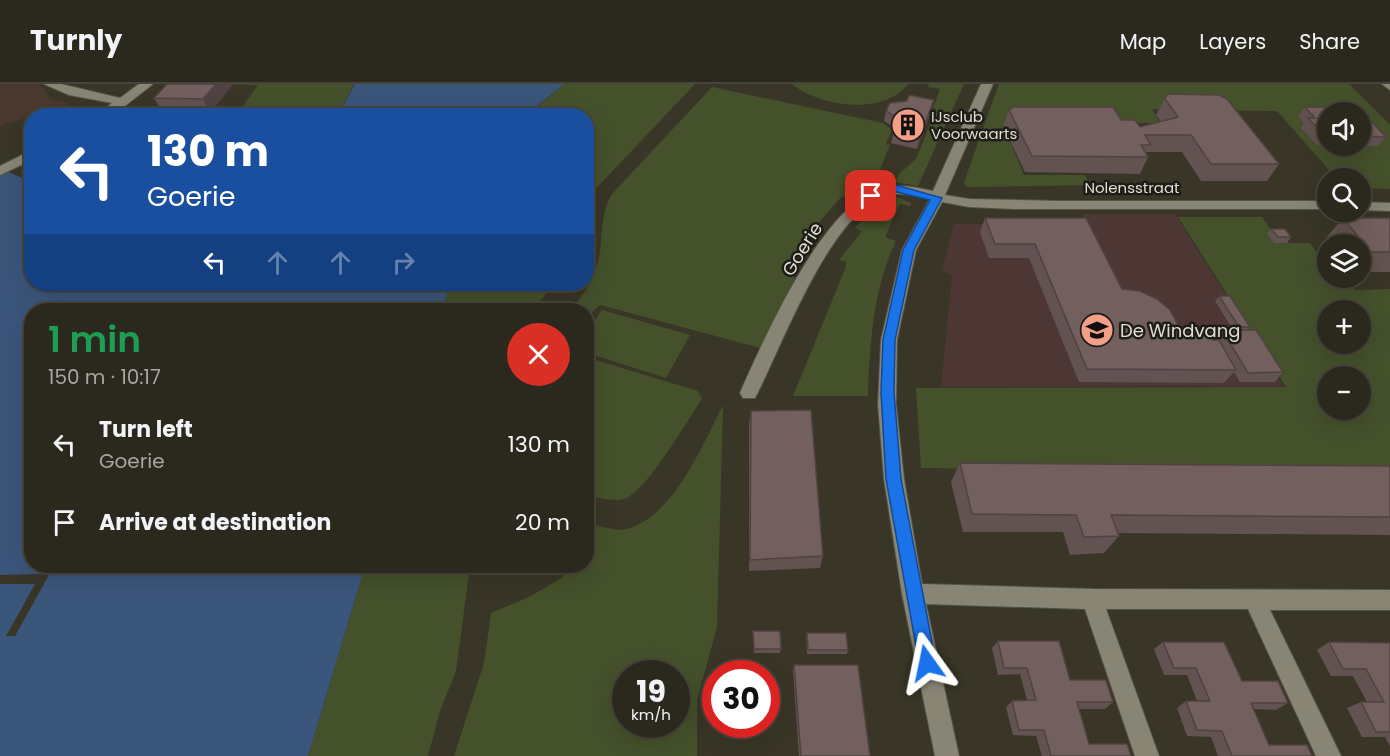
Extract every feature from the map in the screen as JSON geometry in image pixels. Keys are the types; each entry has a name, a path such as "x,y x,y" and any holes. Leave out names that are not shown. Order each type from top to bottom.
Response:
{"street":[{"path":"50,84 75,88 123,102"},
{"path":"114,108 147,84"},
{"path":"947,756 913,594 894,479 887,404 888,347 909,250 936,198 987,84"},
{"path":"2,170 24,158"},
{"name":"Goerie","path":"749,393 765,355 808,274 838,227 871,196 892,187 936,198"},
{"name":"Nolensstraat","path":"936,198 968,203 1317,205"},
{"path":"1371,206 1390,207"},
{"path":"913,594 1092,599 1252,597 1390,600"},
{"path":"1252,597 1329,756"},
{"path":"1092,599 1147,756"}],"shaded area":[{"path":"0,84 40,84 50,99 70,104 57,108 24,108 24,118 0,126"},
{"name":"De Windvang","path":"1083,214 1175,214 1283,386 941,387 952,275 942,271 954,224 1088,224"}],"green space":[{"path":"213,84 354,84 342,108 241,108 258,85"},
{"path":"564,84 695,84 594,191 594,108 536,108"},
{"path":"792,84 908,84 897,94 884,101 852,105 819,98"},
{"path":"929,84 964,84 918,186 895,182 899,174 916,159 936,109 933,108 940,89 928,87"},
{"path":"999,84 1349,84 1367,102 1317,102 1317,156 1371,156 1371,106 1390,125 1390,189 1371,188 1371,168 1327,168 1277,111 1152,109 1160,123 1003,124 1024,175 1085,175 1090,185 967,187 964,182"},
{"path":"712,87 883,123 892,130 886,144 890,145 873,186 856,192 849,199 842,196 803,241 788,275 796,278 764,349 600,305 594,311 594,303 575,303 585,291 594,291 594,274 599,257 605,209 612,194"},
{"path":"897,197 911,203 910,206 900,204 885,237 896,241 882,278 874,317 868,396 793,396 845,269 846,262 839,260 862,231 855,228 877,202"},
{"path":"1178,217 1262,217 1274,234 1274,243 1310,243 1317,252 1317,288 1390,289 1390,474 921,468 916,388 1286,387"},
{"path":"448,291 548,291 539,303 444,303"},
{"path":"602,310 690,335 666,378 594,355 594,322"},
{"path":"594,359 698,391 702,399 644,484 624,499 594,497"},
{"path":"723,405 717,627 708,660 702,660 702,682 697,700 697,756 454,756 484,663 491,613 531,596 563,577 564,573 594,573 594,525 623,530 644,522 659,510 685,477"},
{"path":"363,573 469,573 456,671 440,711 428,756 308,756"}],"water":[{"path":"355,84 564,84 535,108 342,108"},
{"path":"0,168 24,179 24,291 448,291 444,303 24,303 24,573 363,573 308,756 0,756"}],"pier":[{"path":"50,573 15,636 6,636 35,584 0,584 0,575"}],"building":[{"path":"167,84 216,84 203,99 154,98"},
{"path":"1167,94 1219,95 1227,99 1279,164 1211,164 1191,135 1145,135 1151,145 1141,145 1148,157 1032,156 1009,110 1013,107 1113,107 1121,120 1135,120 1140,127 1178,117 1165,99"},
{"name":"IJsclub Voorwaarts","path":"909,95 934,100 919,139 893,133 899,119 886,111 890,103 907,101"},
{"path":"1305,107 1317,107 1317,128 1308,118 1315,118"},
{"path":"1371,121 1386,137 1371,136"},
{"path":"985,218 1086,218 1122,289 1140,291 1157,299 1170,310 1182,332 1209,333 1213,340 1219,340 1236,370 1087,369 1035,244 995,244"},
{"path":"1371,218 1390,218 1390,252 1371,252 1371,234 1356,234 1346,222 1371,222"},
{"path":"1271,229 1285,229 1291,237 1278,237"},
{"path":"1219,296 1230,296 1250,327 1239,327"},
{"path":"1222,330 1256,330 1283,372 1248,373"},
{"path":"811,410 823,556 750,560 751,411"},
{"path":"960,463 1390,466 1390,517 1111,515 1119,536 1084,537 1076,515 972,514"},
{"path":"753,631 780,631 781,649 754,649"},
{"path":"807,633 846,633 848,650 808,650"},
{"path":"998,641 1059,641 1070,680 1106,680 1113,702 1077,702 1089,744 1127,744 1131,756 1051,756 1044,730 1019,730 1012,701 1036,700 1027,668 1004,668"},
{"path":"1163,642 1224,642 1242,681 1278,681 1288,703 1251,703 1269,745 1307,745 1312,756 1232,756 1222,731 1197,730 1186,701 1210,701 1196,668 1174,668"},
{"path":"1329,642 1390,643 1390,732 1376,732 1361,702 1384,702 1366,669 1343,669"},
{"path":"794,665 858,665 870,756 801,756"}],"place":[{"name":"IJsclub Voorwaarts","path":"908,125"},
{"name":"De Windvang","path":"1097,330"}],"route":[{"path":"871,196 892,187 936,198 909,250 889,340 887,392 894,479 927,663"}]}
